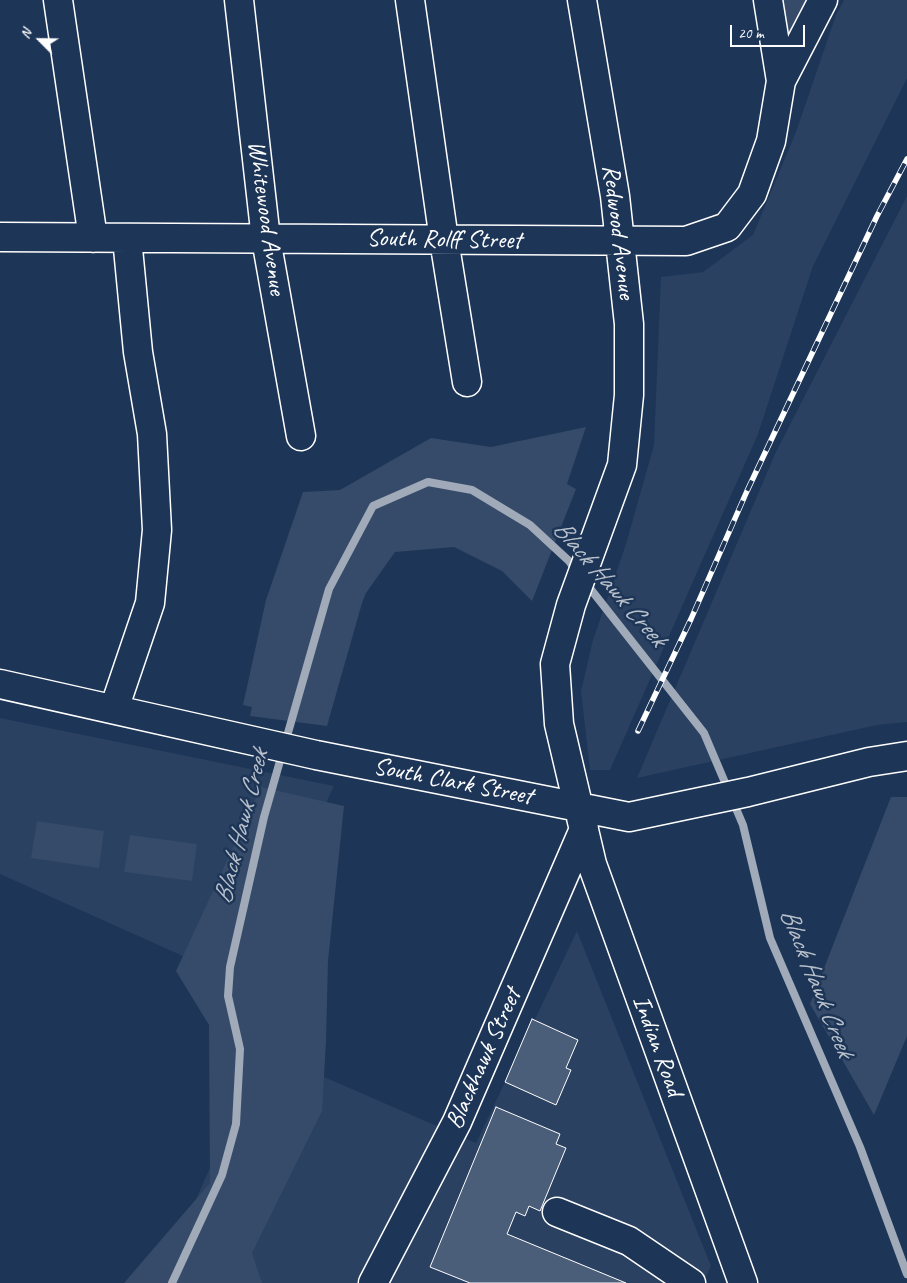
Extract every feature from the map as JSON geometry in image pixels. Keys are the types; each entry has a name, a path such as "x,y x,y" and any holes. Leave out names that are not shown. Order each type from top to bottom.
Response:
{"street":[{"path":"58,0 93,238"},
{"name":"Whitewood Avenue","path":"239,0 266,239 301,436"},
{"path":"410,0 444,240 467,382"},
{"name":"Redwood Avenue","path":"581,818 559,724 555,664 571,605 622,465 629,396 629,324 620,242 582,0"},
{"path":"768,0 781,81"},
{"path":"781,81 823,0"},
{"name":"South Rolff Street","path":"0,237 686,242 727,227 752,194 771,142 781,81"},
{"path":"114,709 150,603 157,530 152,434 138,352 127,238"},
{"name":"South Clark Street","path":"0,684 257,741 581,818 629,817 748,792 869,762 907,756"},
{"name":"Blackhawk Street","path":"373,1283 458,1122 581,818"},
{"name":"Indian Road","path":"581,818 592,864 743,1283"},
{"path":"558,1212 630,1241 691,1283"}],"shaded area":[{"path":"776,0 809,0 784,45"},
{"path":"844,0 907,0 907,78 813,266 758,434 610,770 590,770 581,691 593,640 626,544 654,445 661,277 703,272 753,235 796,132 836,15"},
{"path":"907,196 907,722 877,725 637,778 775,454"},
{"path":"586,427 567,484 576,489 532,601 502,571 454,547 395,552 366,593 362,603 327,726 250,716 252,707 243,705 266,600 303,492 340,490 431,438 491,447"},
{"path":"0,718 334,786 243,983 0,874"},
{"path":"261,787 344,806 328,961 322,1111 252,1253 262,1283 124,1283 210,1183 209,1025 176,971"},
{"path":"891,797 907,797 907,1036 874,1115 810,1004"},
{"path":"37,821 104,831 99,868 31,858"},
{"path":"130,835 197,844 192,881 124,872"},
{"path":"577,931 711,1266 703,1283 159,1283 262,1050 476,1143"}],"building":[{"path":"532,1019 578,1040 566,1068 571,1070 556,1105 505,1082"},
{"path":"496,1107 560,1134 556,1144 566,1148 540,1211 529,1206 525,1216 516,1212 507,1234 626,1283 470,1283 430,1267"}],"waterway":[{"name":"Black Hawk Creek","path":"172,1283 222,1175 236,1124 240,1049 228,996 230,967 264,817 329,589 373,506 428,482 472,490 530,525 569,561 576,571"},
{"name":"Black Hawk Creek","path":"585,582 704,733 743,825 770,938 860,1147 907,1274"}],"railway":[{"path":"638,731 691,619 747,491 877,216 907,159"}]}
